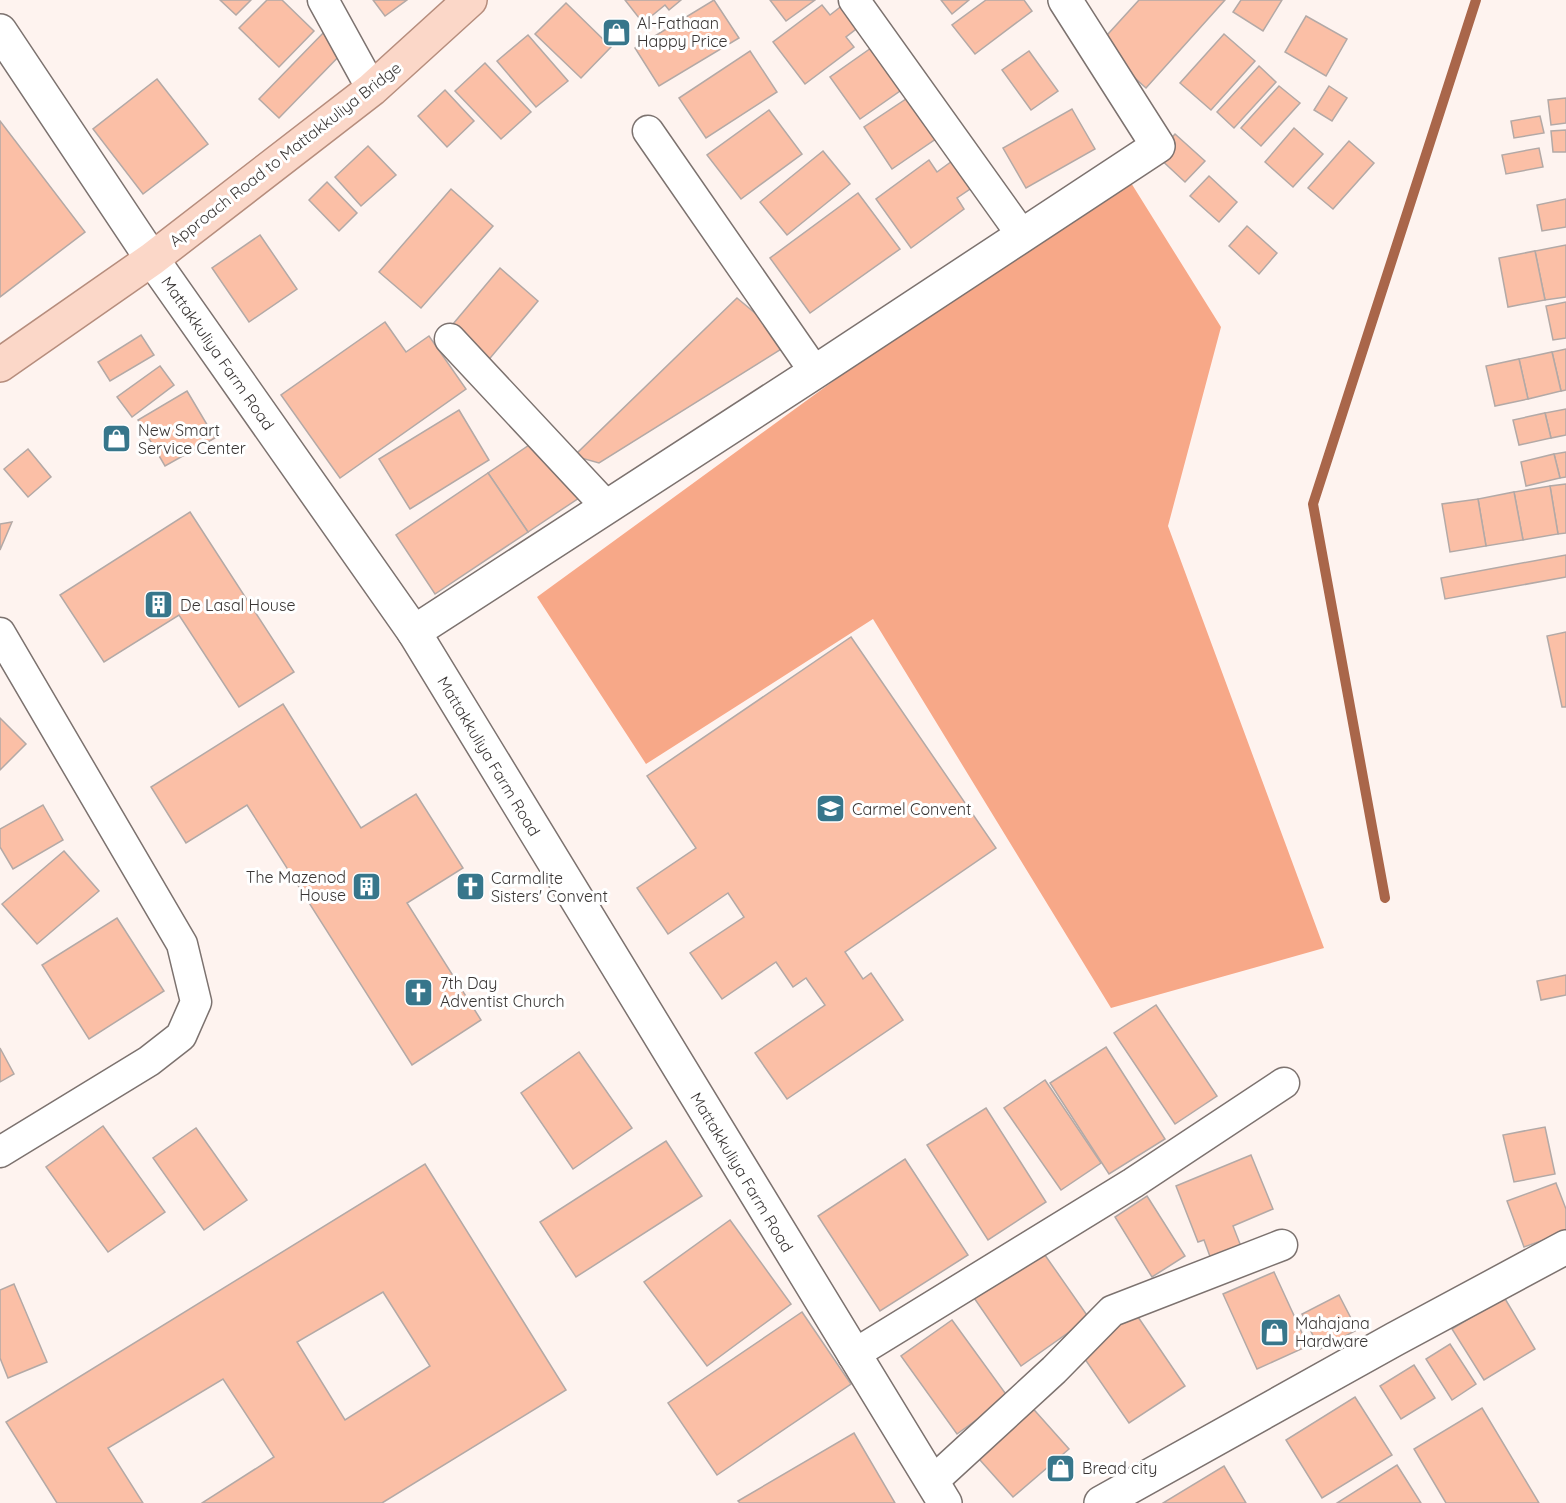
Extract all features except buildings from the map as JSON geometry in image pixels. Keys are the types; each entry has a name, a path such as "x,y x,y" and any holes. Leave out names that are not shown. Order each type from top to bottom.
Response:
{"main road":[{"name":"Approach Road to Mattakkuliya Bridge","path":"0,365 152,259 372,89 470,0"}],"street":[{"path":"323,0 372,89"},
{"path":"854,0 1022,235"},
{"path":"414,632 1158,146 1065,0"},
{"name":"Mattakkuliya Farm Road","path":"0,32 152,259 414,632 938,1492"},
{"path":"648,131 815,372"},
{"path":"450,339 607,507"},
{"path":"0,633 182,944 196,1002 181,1036 157,1055 0,1152"},
{"path":"853,1355 1133,1184 1284,1083"},
{"path":"938,1492 1112,1311 1282,1245"},
{"path":"1101,1503 1395,1339 1566,1247"}],"shaded area":[{"path":"1123,170 1221,327 1168,526 1324,948 1111,1008 873,619 646,764 537,597"}],"waterway":[{"path":"1385,898 1313,504 1476,0"}],"place":[{"name":"Al-Fathaan Happy Price","path":"616,32"},
{"name":"New Smart Service Center","path":"117,439"},
{"name":"De Lasal House","path":"159,605"},
{"name":"Carmel Convent","path":"831,809"},
{"name":"The Mazenod House","path":"367,886"},
{"name":"Carmalite Sisters' Convent","path":"470,887"},
{"name":"7th Day Adventist Church","path":"419,992"},
{"name":"Mahajana Hardware","path":"1274,1332"},
{"name":"Bread city","path":"1061,1468"}]}
